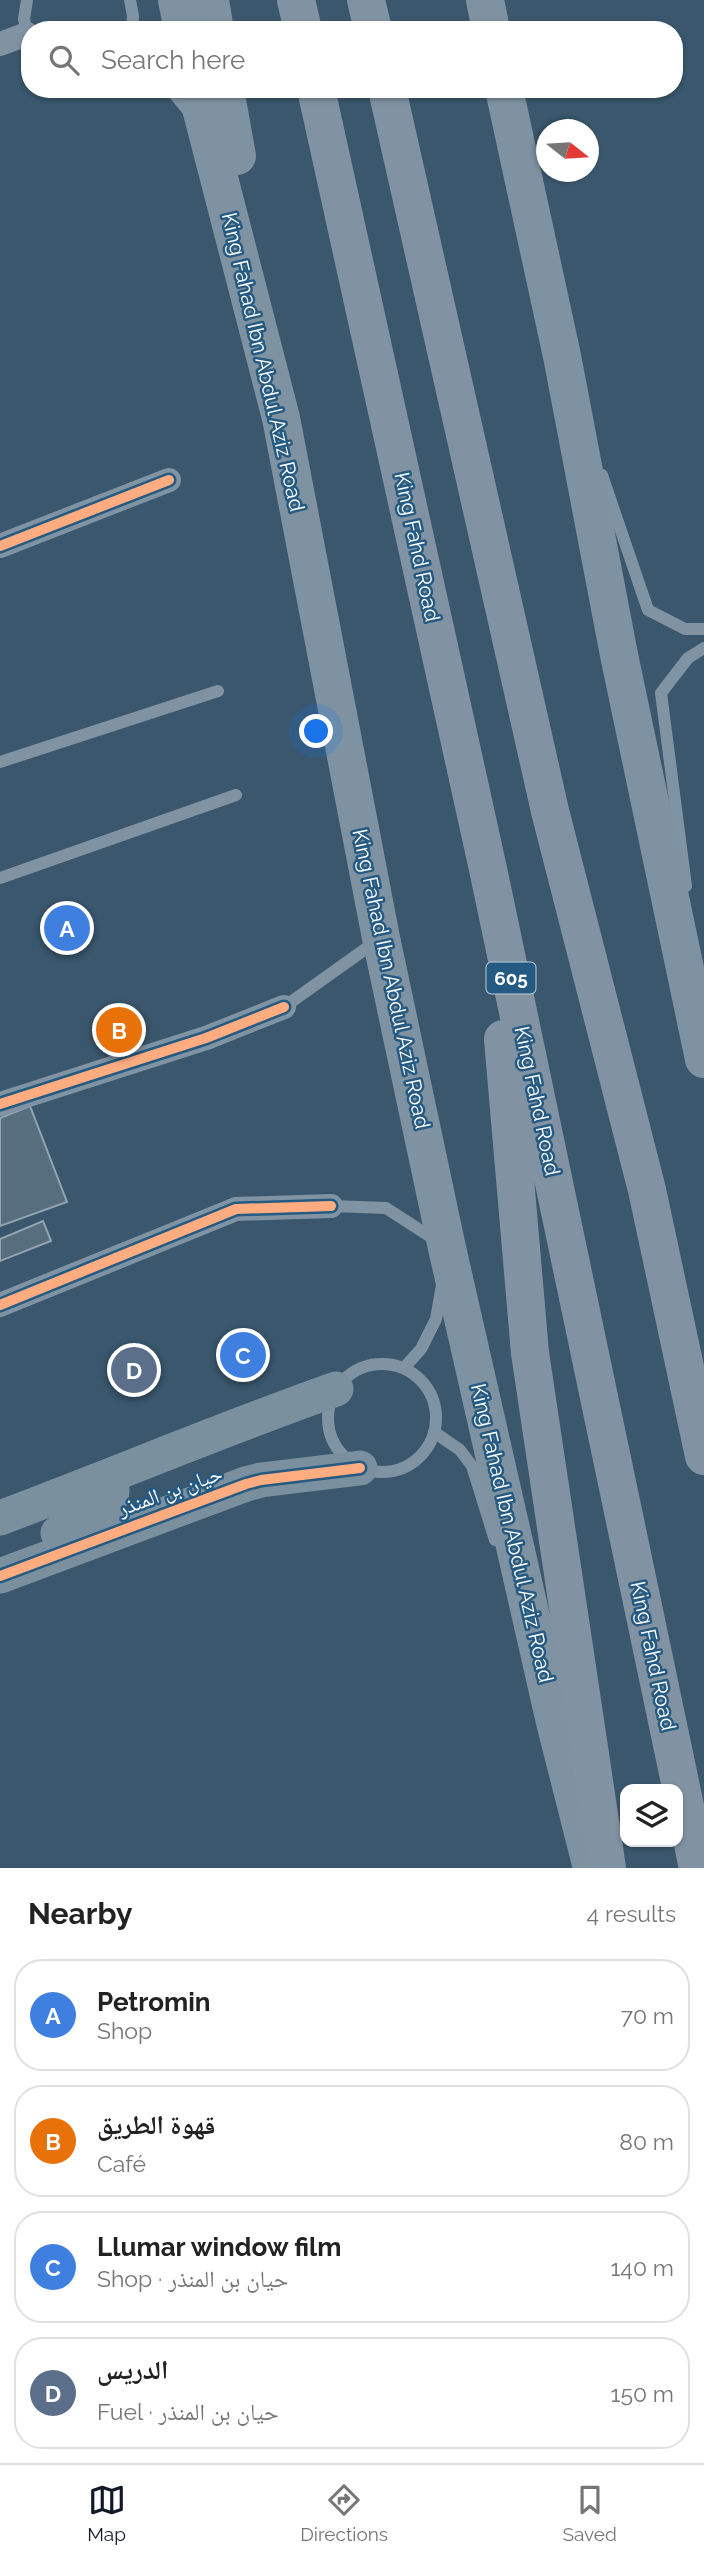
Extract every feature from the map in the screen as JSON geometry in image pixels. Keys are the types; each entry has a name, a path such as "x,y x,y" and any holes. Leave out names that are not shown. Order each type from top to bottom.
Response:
{"highway":[{"path":"296,0 301,21"},
{"path":"366,0 371,21"},
{"name":"King Fahd Road","path":"318,98 488,869 698,1868"},
{"path":"389,98 550,811 647,1190 704,1456"},
{"path":"488,869 530,1353 607,1868"},
{"path":"647,1190 704,1376"}],"main road":[{"path":"177,0 181,21"},
{"path":"210,0 214,21"},
{"path":"485,0 489,21"},
{"name":"King Fahad Ibn Abdul Aziz Road","path":"198,98 281,418 381,938 447,1248 555,1722 592,1868"},
{"path":"227,98 281,418"},
{"path":"506,98 562,356 619,655 704,1059"}],"street":[{"path":"0,44 21,39"},
{"path":"0,546 169,480"},
{"path":"0,1104 206,1038 284,1007"},
{"path":"0,1305 236,1209 331,1206"},
{"name":"حيان بن المنذر","path":"0,1518 336,1389"},
{"name":"حيان بن المنذر","path":"0,1574 261,1479 360,1468"},
{"path":"0,1574 62,1530 102,1510 111,1500 113,1487 109,1477"}],"lane":[{"path":"24,21 27,0"},
{"path":"130,0 133,21"},
{"path":"177,98 208,136"},
{"path":"562,356 648,610 685,628 704,629"},
{"path":"688,900 661,692 688,658 704,648"},
{"path":"0,762 218,691"},
{"path":"0,878 236,795"},
{"path":"284,1007 381,938"},
{"path":"693,942 704,1025"},
{"path":"331,1206 386,1208 447,1248 436,1319 421,1349 404,1368"},
{"path":"389,1364 404,1368 417,1376 427,1387 434,1401 434,1432 428,1446 406,1467 375,1472 360,1468 347,1460 336,1448 327,1418 329,1403 346,1377 366,1366 389,1364"},
{"path":"434,1432 460,1450 472,1466 499,1553"},
{"path":"512,1592 555,1722"}],"building":[{"path":"126,1015 134,1036 110,1044 104,1032"},
{"path":"30,1106 67,1202 0,1226 0,1118"},
{"path":"43,1221 51,1241 0,1261 0,1239"}],"cycle path":[{"path":"0,546 169,480"},
{"path":"0,1104 206,1038 284,1007"},
{"path":"0,1305 236,1209 331,1206"},
{"path":"0,1576 246,1484 360,1468"}],"place":[{"name":"Petromin","path":"67,928"},
{"name":"قهوة الطريق","path":"119,1030"},
{"name":"Llumar window film","path":"243,1355"},
{"name":"الدريس","path":"134,1370"}]}
